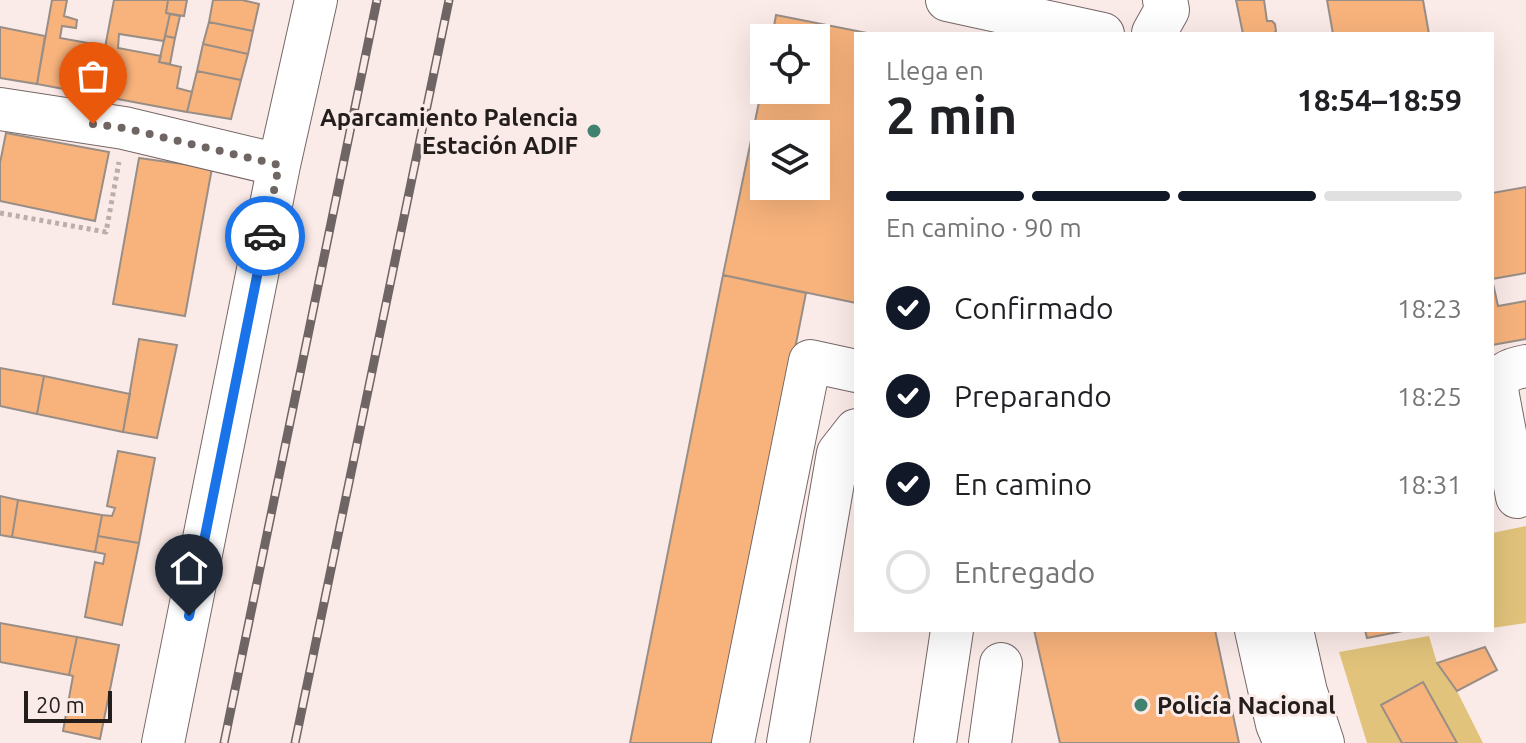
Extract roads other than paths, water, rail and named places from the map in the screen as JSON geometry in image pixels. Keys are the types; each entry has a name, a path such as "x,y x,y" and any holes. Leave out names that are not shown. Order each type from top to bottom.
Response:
{"main road":[{"path":"1148,0 1154,32"},
{"path":"1155,32 1167,10 1165,0"},
{"path":"1181,0 1187,32"},
{"path":"1257,632 1278,724 1286,743"},
{"path":"1291,632 1305,692 1322,743"}],"street":[{"path":"163,743 279,165 316,0"},
{"path":"947,0 1045,28 1084,32"},
{"path":"0,109 124,128 279,165"},
{"path":"733,743 810,361 854,371"},
{"path":"1512,498 1497,390 1502,374 1526,366"},
{"path":"788,743 838,453 854,433"},
{"path":"935,743 952,632"},
{"path":"990,743 1001,664"}],"railway":[{"path":"224,743 377,0"},
{"path":"295,743 449,0"}],"place":[{"name":"Aparcamiento Palencia Estación ADIF","path":"594,131"},
{"name":"Policía Nacional","path":"1141,705"}]}
